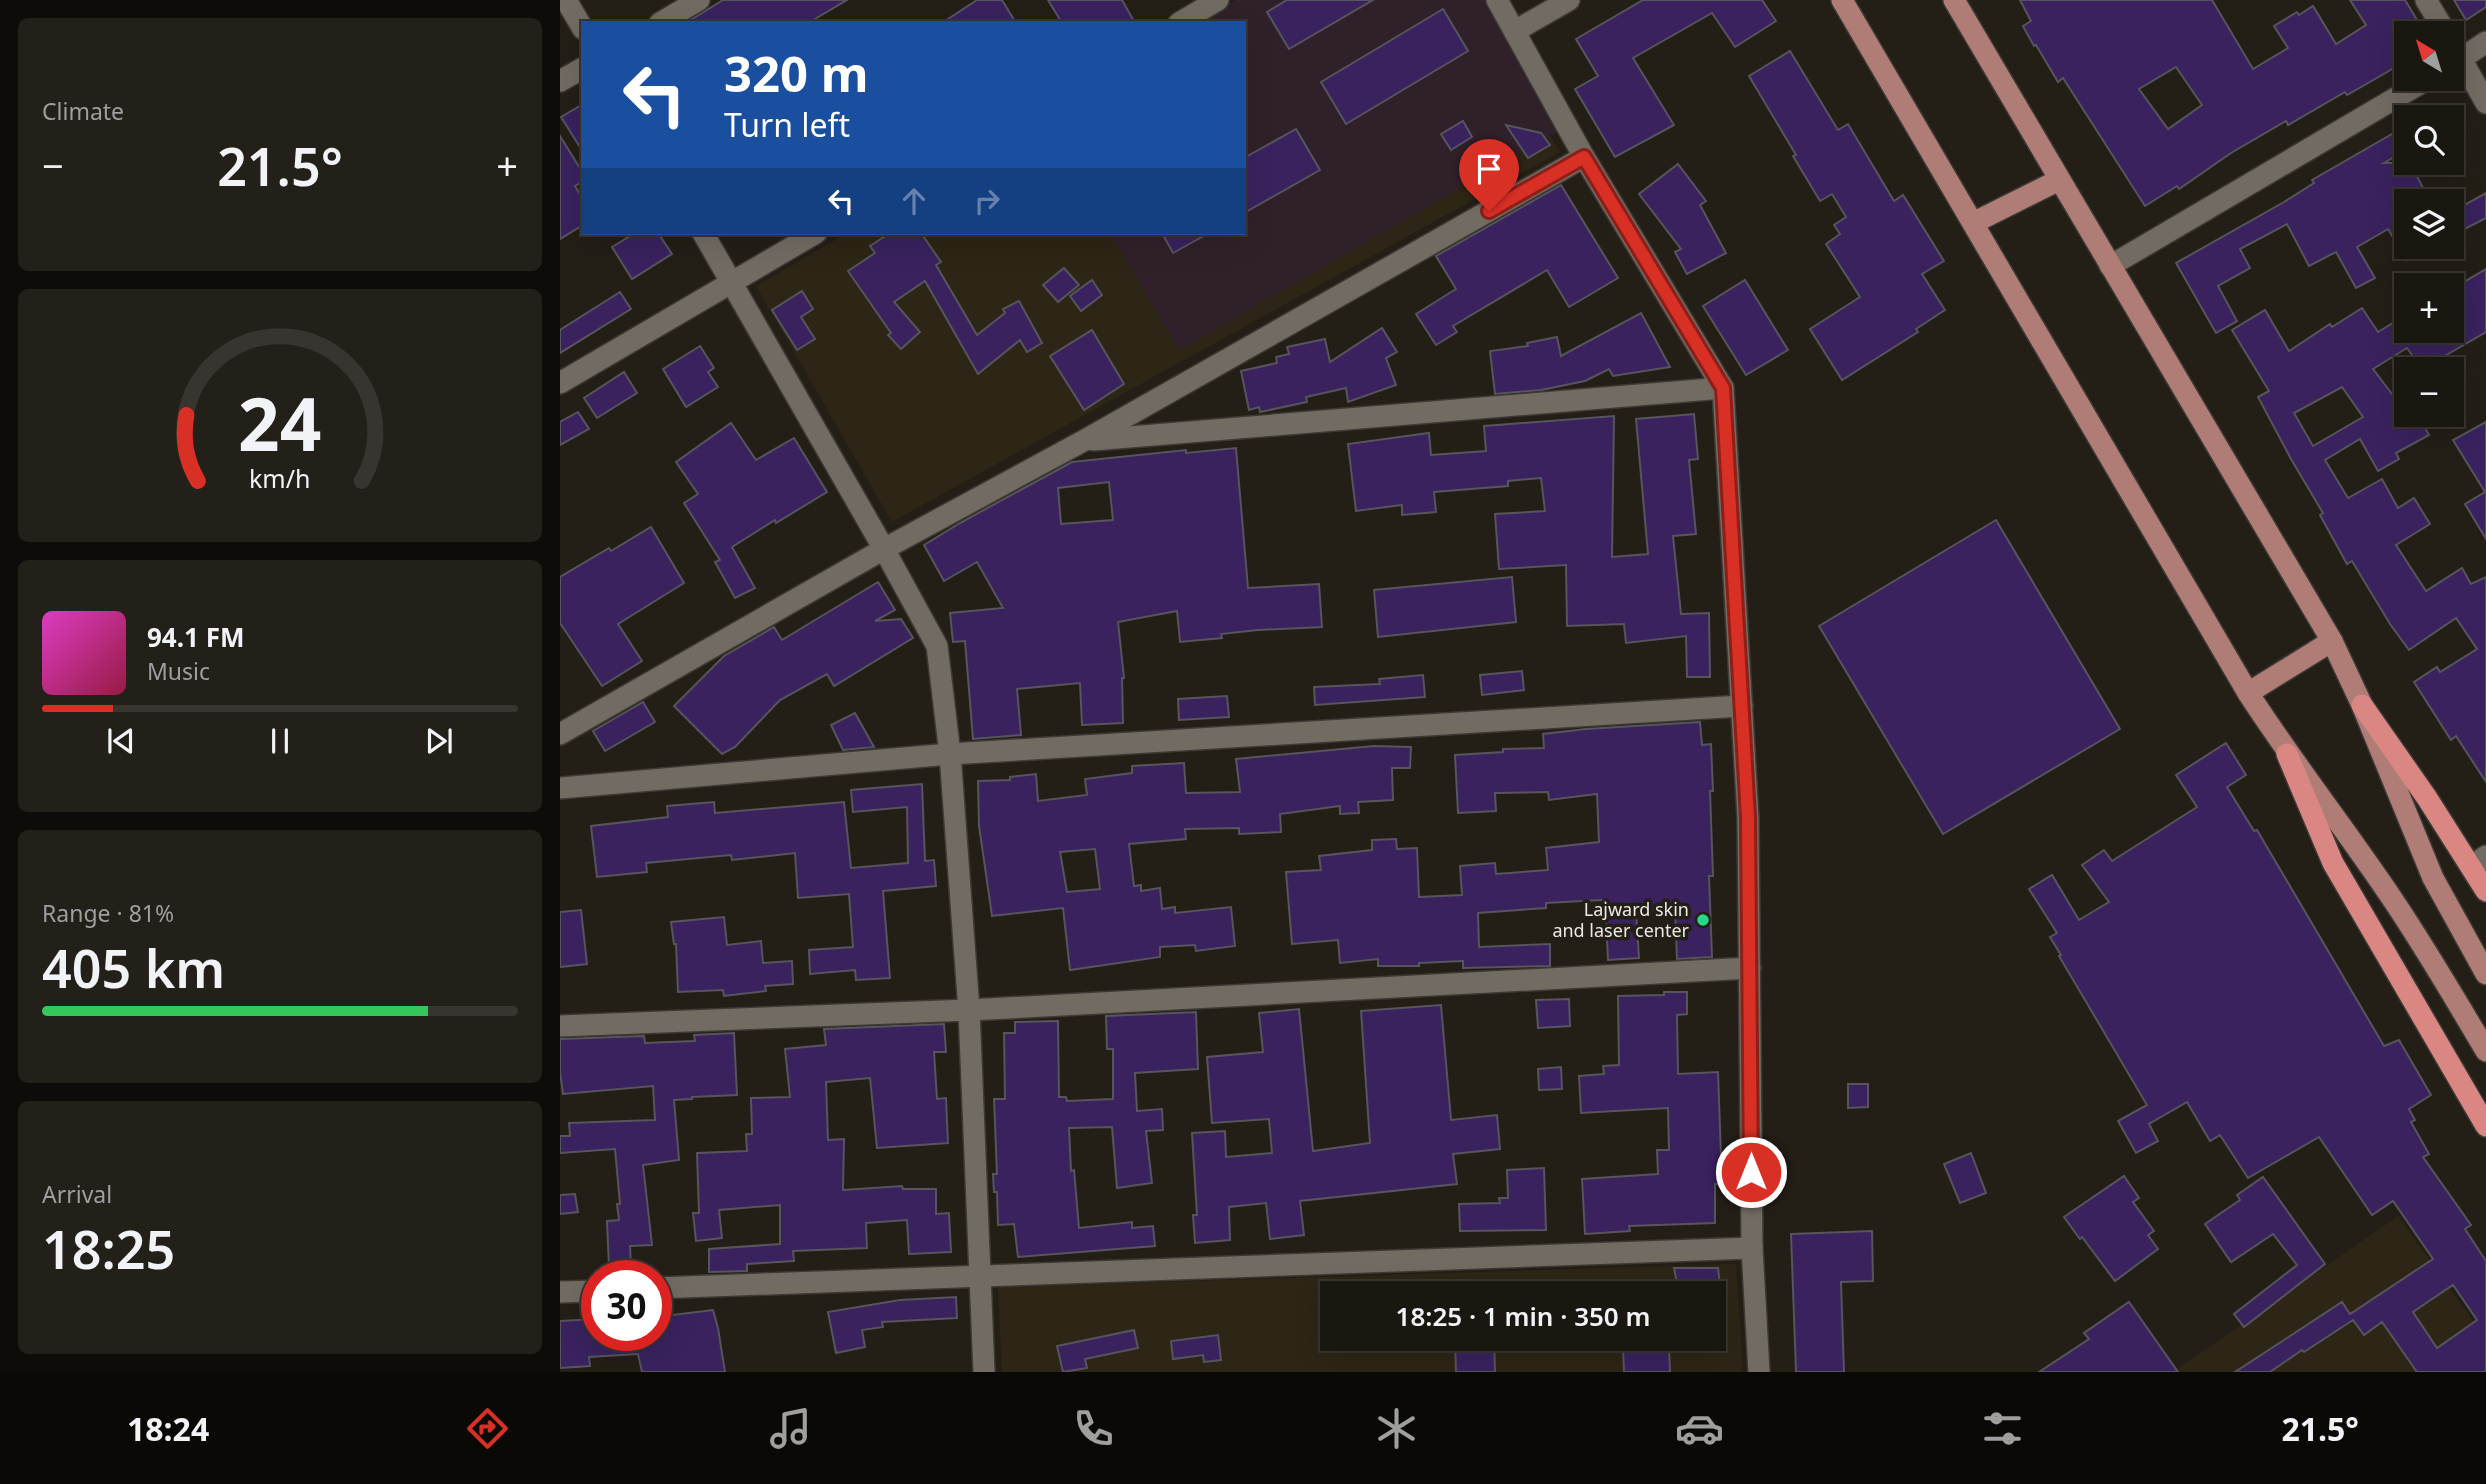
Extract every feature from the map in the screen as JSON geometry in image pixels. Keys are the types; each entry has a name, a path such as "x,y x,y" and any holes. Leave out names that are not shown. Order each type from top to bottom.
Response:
{"highway":[{"path":"2362,705 2479,861 2486,891"},
{"path":"2287,754 2333,863 2486,1126"}],"main road":[{"path":"1842,0 2248,694 2287,754 2393,899 2486,1051"},
{"path":"1954,0 2332,641 2362,705 2433,878 2483,970"},
{"path":"1973,223 2059,180"},
{"path":"2248,694 2332,641"}],"street":[{"path":"566,0 581,26"},
{"path":"663,21 699,0"},
{"path":"1182,21 1218,0"},
{"path":"1497,0 1584,157 1723,388 1748,817 1752,1248 1759,1372"},
{"path":"1515,31 1569,0"},
{"path":"2426,0 2439,21"},
{"path":"2464,52 2486,42"},
{"path":"560,81 581,69"},
{"path":"2464,70 2486,103"},
{"path":"2110,266 2408,91"},
{"path":"560,734 884,549 1085,440 1584,157"},
{"path":"704,235 937,646 950,754 969,1010 984,1372"},
{"path":"560,383 812,235"},
{"path":"1085,440 1723,388"},
{"path":"560,788 950,754 1742,706"},
{"path":"560,1026 969,1010 1750,968"},
{"path":"672,1287 1752,1248"},
{"path":"560,1292 581,1291"}],"shaded area":[{"path":"1236,0 1487,0 1562,129 1179,350 1112,235 1246,235 1246,21 1199,21"},
{"path":"1471,0 1560,152 892,522 756,286 844,235 1246,235 1246,23"},
{"path":"2398,1216 2486,1339 2486,1372 2173,1372"},
{"path":"1736,1264 1743,1372 1002,1372 998,1287"}],"building":[{"path":"723,0 847,0 811,21 689,21"},
{"path":"977,0 1002,0 1015,21 945,21"},
{"path":"1048,0 1122,0 1134,21 1061,21"},
{"path":"1287,0 1373,0 1289,49 1267,12"},
{"path":"1643,0 1762,0 1776,21 1735,47 1712,13 1633,58 1674,125 1615,157 1575,89 1598,76 1576,39"},
{"path":"2020,0 2212,0 2253,69 2288,48 2274,26 2313,6 2336,44 2366,25 2350,0 2405,0 2418,21 2394,21 2394,68 2288,125 2286,121 2231,153 2179,189 2177,186 2145,206 2063,78 2058,82 2023,26 2031,21","holes":["2176,67 2202,105 2168,129 2139,89"]},
{"path":"2454,0 2486,0 2486,7 2466,20"},
{"path":"1443,9 1468,51 1346,124 1321,82"},
{"path":"1790,51 1838,130 1848,124 1894,201 1903,195 1944,261 1922,274 1945,310 1916,329 1918,332 1842,380 1810,329 1860,297 1826,244 1840,234 1834,225 1846,217 1832,194 1820,201 1749,76"},
{"path":"581,105 581,149 561,117"},
{"path":"1463,121 1472,137 1451,150 1441,134"},
{"path":"1506,125 1541,133 1550,145 1528,158"},
{"path":"1296,129 1320,170 1246,212 1246,157"},
{"path":"2394,133 2394,157 2384,163 2394,163 2394,175 2416,175 2424,189 2394,189 2394,239 2388,229 2357,247 2375,278 2356,288 2336,252 2309,266 2287,224 2240,249 2250,268 2218,286 2237,321 2216,333 2176,263 2284,202 2314,183 2312,180"},
{"path":"560,136 581,170 581,182 575,186 581,196 581,226 560,239"},
{"path":"1678,164 1706,201 1700,205 1726,253 1687,274 1675,252 1681,249 1639,194"},
{"path":"1561,185 1618,278 1569,307 1547,270 1453,326 1457,332 1436,345 1416,314 1456,289 1436,256"},
{"path":"2486,193 2486,218 2464,229 2464,205"},
{"path":"632,235 659,235 672,254 632,279 612,247"},
{"path":"887,235 922,235 941,262 936,265 977,335 1005,313 1003,309 1019,301 1042,343 1027,352 1020,340 978,374 925,281 894,302 920,332 901,349 888,335 891,333 848,271 875,253 870,246"},
{"path":"1163,235 1205,235 1173,253"},
{"path":"1064,268 1079,285 1058,302 1043,285"},
{"path":"2486,269 2486,332 2443,357 2413,357 2407,348 2373,369 2394,396 2394,427 2425,427 2429,435 2396,453 2399,459 2378,471 2360,439 2325,460 2348,498 2382,479 2398,508 2414,498 2430,524 2396,545 2426,591 2462,568 2471,584 2486,577 2486,782 2456,736 2451,740 2414,682 2437,667 2440,672 2477,649 2456,618 2409,650 2352,561 2347,564 2320,515 2323,513 2258,397 2269,391 2232,330 2265,310 2289,351 2330,324 2332,327 2362,308 2378,332 2394,322 2394,343 2464,343 2464,282","holes":["2342,387 2363,417 2313,446 2294,413"]},
{"path":"1092,280 1102,295 1081,311 1070,296"},
{"path":"1745,280 1788,350 1746,375 1703,306"},
{"path":"802,291 813,309 801,317 815,339 797,350 772,310"},
{"path":"620,292 631,309 560,353 560,330"},
{"path":"1641,313 1670,367 1613,376 1609,369 1585,381 1541,390 1495,394 1490,351 1528,346 1527,343 1557,337 1561,356"},
{"path":"1382,328 1397,352 1386,358 1396,385 1348,402 1346,388 1306,397 1307,402 1260,412 1259,407 1249,410 1241,371 1277,363 1276,357 1289,354 1287,347 1325,339 1330,362"},
{"path":"1092,330 1124,384 1084,410 1050,356"},
{"path":"700,346 714,368 708,372 718,387 686,407 663,369"},
{"path":"624,372 637,393 597,418 584,398"},
{"path":"578,412 589,429 560,445 560,422"},
{"path":"1694,414 1698,459 1689,460 1696,534 1673,536 1681,614 1709,613 1710,677 1687,677 1686,636 1626,643 1624,624 1567,626 1566,565 1499,569 1495,514 1545,511 1541,478 1508,481 1508,486 1434,492 1436,512 1402,515 1402,505 1356,511 1348,444 1429,433 1431,455 1486,451 1484,426 1614,416 1612,557 1648,554 1636,419"},
{"path":"2486,422 2486,539 2465,504 2485,492 2453,440"},
{"path":"731,423 756,460 794,438 827,492 732,547 755,588 735,598 715,562 720,560 684,503 698,494 676,462"},
{"path":"1236,448 1248,588 1319,584 1322,627 1258,630 1221,634 1222,638 1180,642 1177,611 1118,622 1124,678 1123,723 1082,725 1080,683 1017,689 1021,735 973,739 965,641 953,642 950,613 1003,608 977,562 944,581 924,545 1072,462 1186,450 1186,453","holes":["1109,482 1113,520 1061,524 1058,488"]},
{"path":"1996,520 2120,729 1943,834 1819,626"},
{"path":"651,527 684,583 618,624 642,661 602,686 560,623 560,577"},
{"path":"1512,577 1516,622 1378,637 1374,590"},
{"path":"878,582 895,610 875,621 901,619 913,638 834,686 827,674 780,700 735,747 722,754 674,706 724,656 774,627 782,640"},
{"path":"1522,671 1524,690 1482,695 1480,675"},
{"path":"1423,675 1425,697 1315,705 1314,687 1380,684 1379,679"},
{"path":"1227,696 1229,717 1179,720 1178,699"},
{"path":"643,702 655,722 605,751 593,731"},
{"path":"855,713 874,747 843,750 831,725"},
{"path":"1700,722 1702,745 1711,744 1713,876 1709,876 1712,957 1677,959 1675,908 1636,911 1639,958 1608,960 1605,901 1601,900 1546,903 1546,908 1478,913 1479,947 1550,944 1550,966 1463,968 1463,961 1419,963 1419,966 1378,966 1378,959 1340,963 1338,940 1292,944 1286,872 1321,870 1319,856 1372,850 1372,840 1396,839 1397,849 1417,848 1419,897 1462,895 1460,866 1495,863 1496,874 1548,870 1546,848 1599,842 1597,794 1549,800 1548,792 1495,793 1496,811 1458,813 1455,755 1503,752 1503,749 1544,748 1543,734"},
{"path":"2226,743 2246,775 2227,787 2254,831 2257,830 2384,1046 2399,1040 2431,1095 2409,1109 2415,1120 2411,1122 2429,1154 2423,1157 2471,1225 2465,1229 2486,1261 2486,1372 2417,1372 2382,1322 2364,1335 2353,1320 2270,1372 2235,1372 2342,1302 2350,1314 2433,1259 2393,1201 2372,1215 2319,1137 2248,1178 2220,1135 2210,1141 2187,1102 2149,1124 2158,1141 2136,1153 2118,1121 2147,1105 2059,956 2061,955 2050,937 2057,933 2029,889 2052,875 2079,920 2109,902 2082,865 2104,850 2112,861 2197,807 2176,775","holes":["2453,1285 2477,1320 2437,1348 2413,1312"]},
{"path":"1374,746 1411,747 1410,768 1392,768 1393,800 1358,802 1359,813 1340,814 1340,806 1280,814 1281,832 1239,834 1239,828 1185,829 1186,839 1129,844 1134,886 1141,885 1141,891 1160,888 1162,909 1175,907 1175,913 1231,907 1235,946 1196,951 1195,945 1160,947 1160,957 1070,970 1063,908 992,916 979,826 978,781 1010,780 1010,777 1036,774 1038,801 1087,795 1085,779 1132,773 1132,766 1184,763 1186,793 1240,792 1236,759","holes":["1095,849 1100,889 1067,892 1060,852"]},
{"path":"922,784 925,861 934,860 936,886 883,891 890,978 856,980 855,970 810,974 809,950 853,947 849,894 798,898 795,853 732,860 731,855 646,863 647,872 597,877 591,826 668,817 667,806 714,802 715,813 844,802 851,868 908,863 907,807 853,812 851,790"},
{"path":"581,910 587,964 560,967 560,912"},
{"path":"724,917 727,945 761,941 763,963 792,961 793,984 765,986 766,991 724,996 723,990 678,992 676,944 671,922"},
{"path":"1664,992 1687,992 1687,1014 1677,1015 1678,1074 1718,1072 1722,1184 1715,1184 1715,1223 1629,1226 1630,1231 1585,1234 1582,1179 1658,1174 1657,1150 1669,1150 1668,1108 1581,1113 1579,1076 1604,1074 1603,1066 1619,1065 1618,996 1664,995"},
{"path":"1569,999 1570,1026 1538,1028 1536,1000"},
{"path":"1441,1005 1451,1120 1497,1115 1500,1149 1453,1154 1457,1184 1300,1201 1304,1235 1270,1239 1266,1203 1229,1207 1230,1240 1195,1243 1193,1215 1197,1215 1192,1133 1225,1131 1226,1157 1272,1153 1269,1119 1212,1123 1207,1057 1263,1052 1259,1013 1299,1009 1313,1151 1370,1143 1361,1011"},
{"path":"1196,1012 1198,1069 1135,1073 1137,1111 1162,1109 1163,1130 1146,1131 1152,1183 1117,1188 1112,1127 1069,1128 1071,1171 1074,1170 1079,1228 1132,1222 1132,1228 1153,1226 1155,1246 1018,1257 1014,1224 998,1225 997,1192 994,1192 993,1174 997,1174 994,1099 1005,1099 1004,1033 1015,1033 1015,1022 1058,1021 1059,1097 1066,1097 1067,1101 1113,1099 1113,1049 1107,1049 1106,1016"},
{"path":"944,1024 946,1052 934,1052 937,1099 946,1098 948,1143 877,1148 870,1078 826,1082 828,1140 844,1139 843,1190 902,1186 903,1189 936,1189 936,1214 949,1213 951,1252 909,1254 907,1220 866,1223 867,1248 793,1251 794,1261 747,1264 747,1271 709,1272 709,1249 780,1244 780,1205 719,1210 722,1238 696,1241 693,1213 699,1213 697,1153 747,1151 746,1134 752,1134 751,1098 790,1097 785,1049 826,1045 824,1029"},
{"path":"734,1033 737,1095 674,1100 679,1160 643,1165 652,1245 630,1246 631,1260 609,1260 607,1221 619,1220 617,1204 620,1204 615,1149 560,1153 560,1136 570,1136 569,1123 655,1120 653,1086 563,1094 560,1039 644,1036 645,1043 695,1041 694,1035"},
{"path":"1561,1067 1562,1089 1539,1090 1538,1069"},
{"path":"1848,1084 1868,1084 1868,1107 1848,1108"},
{"path":"1971,1153 1986,1193 1960,1203 1944,1164"},
{"path":"1544,1168 1546,1230 1460,1231 1459,1204 1500,1203 1499,1198 1508,1198 1507,1170"},
{"path":"2124,1176 2139,1198 2133,1202 2154,1231 2148,1235 2158,1249 2115,1281 2064,1217"},
{"path":"2263,1177 2325,1264 2244,1327 2234,1314 2297,1265 2273,1234 2231,1262 2205,1224 2240,1200 2237,1195"},
{"path":"575,1194 578,1212 560,1214 560,1195"},
{"path":"1872,1231 1873,1281 1841,1282 1844,1372 1796,1372 1791,1234"},
{"path":"1674,1268 1718,1268 1720,1281 1677,1281"},
{"path":"956,1297 957,1318 882,1322 883,1327 862,1330 865,1347 836,1353 828,1312 900,1300"},
{"path":"2129,1302 2178,1372 2039,1372 2089,1339 2084,1333"},
{"path":"713,1310 725,1372 642,1372 638,1354 589,1357 590,1366 560,1368 560,1321 581,1320 581,1351 672,1351 672,1315"},
{"path":"1134,1330 1138,1348 1085,1359 1087,1368 1063,1372 1057,1346"},
{"path":"1218,1335 1221,1360 1204,1362 1203,1355 1173,1359 1171,1341"},
{"path":"1455,1351 1494,1351 1495,1372 1456,1372"},
{"path":"1623,1351 1669,1351 1670,1372 1624,1372"}],"place":[{"name":"Lajward skin and laser center","path":"1703,920"}],"route":[{"path":"1489,211 1584,157 1723,388 1748,817 1751,1172"}]}
